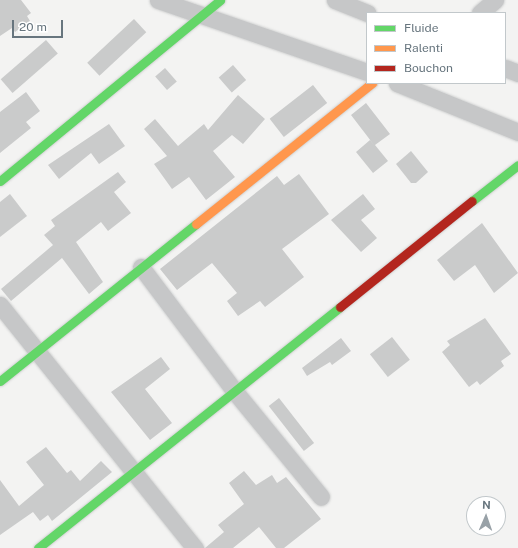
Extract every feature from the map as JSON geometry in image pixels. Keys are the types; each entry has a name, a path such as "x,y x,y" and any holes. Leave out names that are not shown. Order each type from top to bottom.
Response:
{"street":[{"path":"158,0 201,17 366,72"},
{"path":"0,181 220,0"},
{"path":"335,0 366,12"},
{"path":"481,12 495,0"},
{"path":"506,68 518,73"},
{"path":"0,382 141,267 371,84"},
{"path":"399,84 518,132"},
{"path":"38,548 236,393 518,165"},
{"path":"141,267 236,393 320,497"},
{"path":"0,305 195,548"}],"building":[{"path":"0,0 21,0 31,13 27,16 30,21 15,32 12,28 0,36"},
{"path":"134,19 146,32 99,76 87,63"},
{"path":"46,40 58,54 13,93 1,79"},
{"path":"233,65 246,80 232,93 219,77"},
{"path":"165,68 177,82 167,90 155,77"},
{"path":"313,85 327,103 284,137 270,119"},
{"path":"26,92 40,111 26,122 31,128 0,153 0,112"},
{"path":"238,95 265,119 243,144 232,135 213,151 235,177 206,200 189,177 172,189 154,164 167,156 144,129 155,119 178,146 204,124 208,130"},
{"path":"366,103 390,134 375,145 388,161 373,173 356,152 370,140 374,145 351,115"},
{"path":"109,124 125,146 99,164 91,153 59,179 48,165"},
{"path":"411,151 428,172 416,183 411,183 396,164"},
{"path":"118,172 126,182 114,192 131,213 108,231 101,222 76,242 103,282 89,294 62,258 11,301 1,289 53,245 44,235 55,226 51,220"},
{"path":"299,174 329,214 282,249 304,277 265,307 260,301 238,316 227,301 237,293 212,263 177,290 160,269 277,176 284,185"},
{"path":"10,194 27,216 0,237 0,202"},
{"path":"363,194 375,209 361,220 377,238 361,252 331,220"},
{"path":"482,223 518,273 494,293 475,265 454,281 437,260"},
{"path":"485,318 511,354 501,361 504,366 480,385 477,381 469,387 442,352 450,345 447,341"},
{"path":"392,337 410,360 388,377 370,354"},
{"path":"341,338 351,351 332,365 330,362 307,376 302,368"},
{"path":"161,357 170,369 145,389 172,423 150,440 111,392"},
{"path":"279,398 314,443 304,451 269,406"},
{"path":"46,447 67,473 71,470 80,481 101,461 112,472 52,521 48,515 40,521 33,512 0,535 0,480 19,506 44,485 26,462"},
{"path":"244,471 256,485 272,475 277,483 286,477 321,519 284,548 276,548 259,527 233,548 205,548 224,532 218,525 244,504 229,483"}],"traffic: fast":[{"path":"0,181 220,0"},
{"path":"472,201 518,165"},
{"path":"0,381 196,224"},
{"path":"38,548 340,307"}],"traffic: slow":[{"path":"196,224 371,84"}],"traffic: jam":[{"path":"340,307 472,201"}]}
